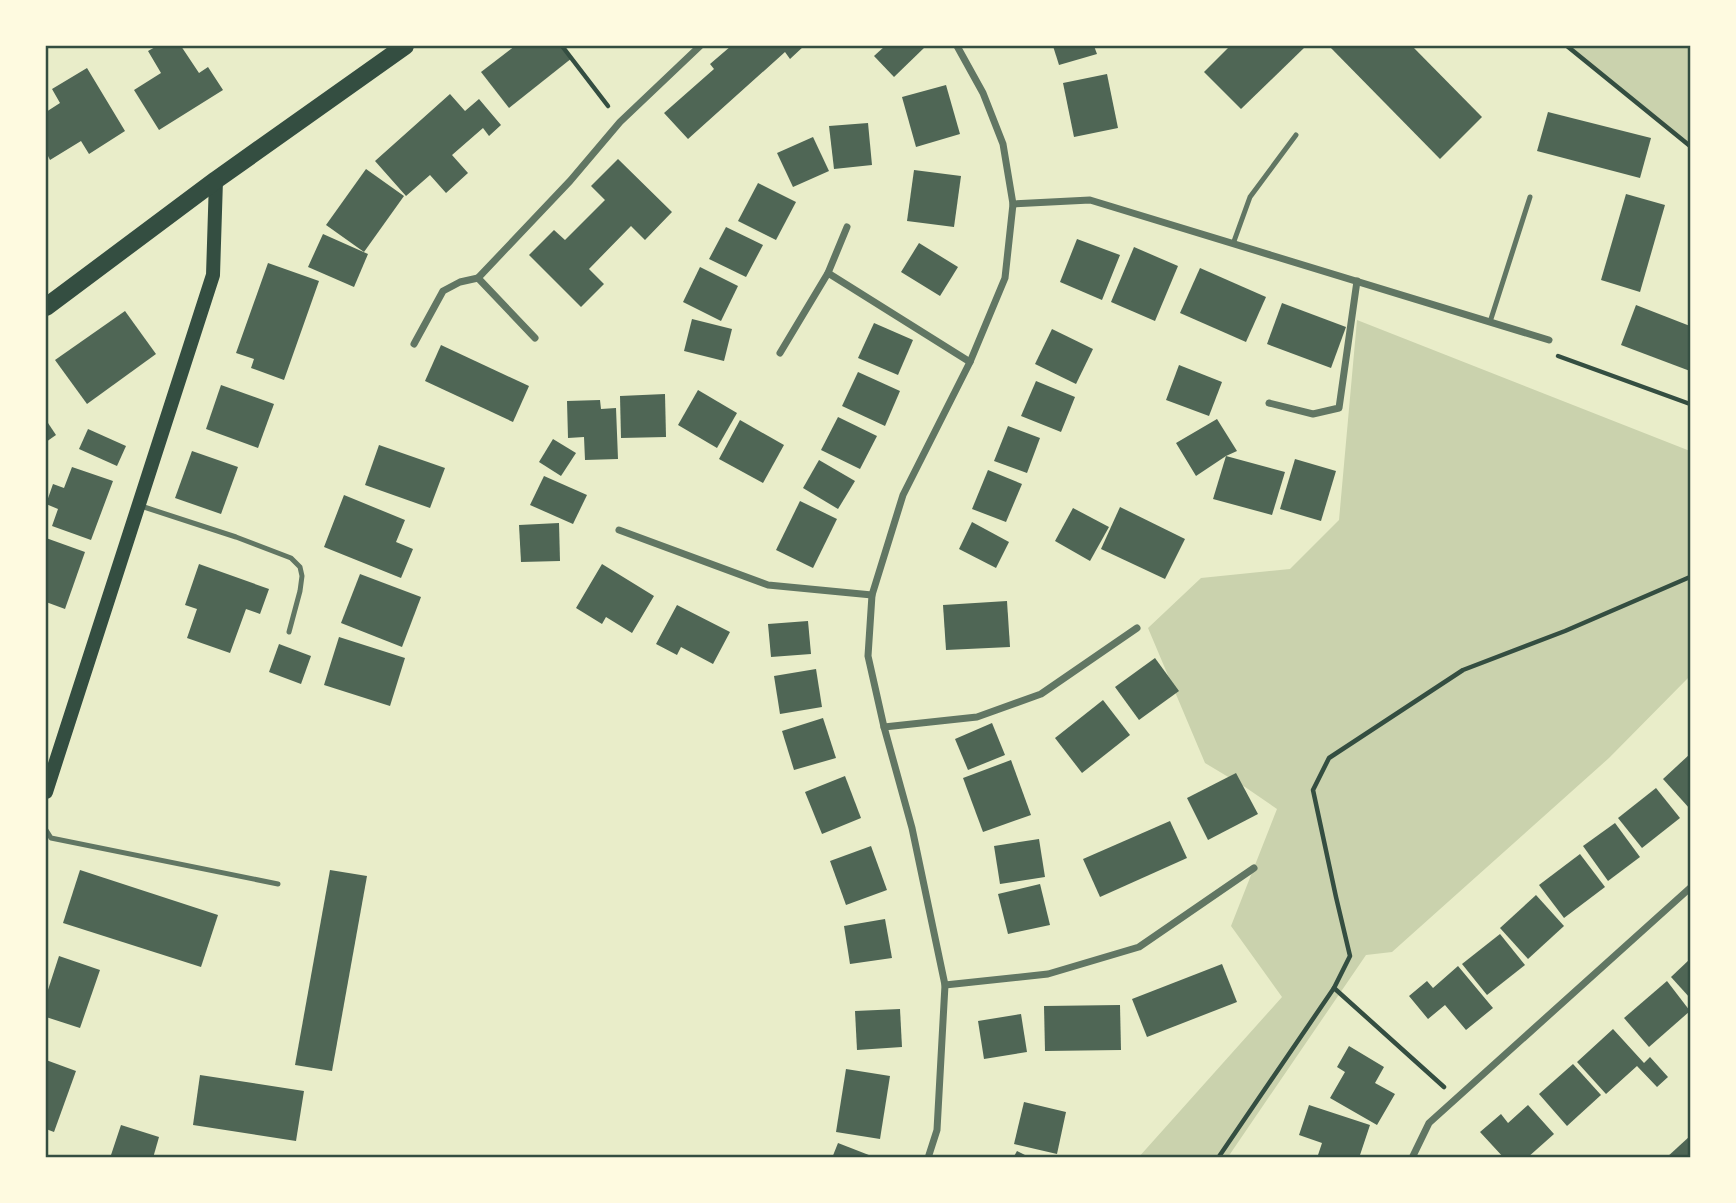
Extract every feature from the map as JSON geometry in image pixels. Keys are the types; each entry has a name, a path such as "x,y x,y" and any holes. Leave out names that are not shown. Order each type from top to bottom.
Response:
{"main road":[{"path":"46,307 216,180 405,46"},
{"path":"46,792 213,275 216,180"}],"street":[{"path":"414,344 443,292 460,282 478,278 570,181 620,122 700,46"},
{"path":"928,1157 937,1130 944,985 912,828 868,656 872,595 902,495 970,362 1005,278 1013,204 1003,144 984,93 957,46"},
{"path":"1013,204 1090,200 1549,340"},
{"path":"780,353 828,273 847,227"},
{"path":"828,273 970,362"},
{"path":"478,278 535,338"},
{"path":"1269,403 1312,414 1339,408 1357,281"},
{"path":"619,530 768,585 872,595"},
{"path":"884,727 977,717 1041,694 1137,628"},
{"path":"944,985 1048,974 1139,947 1254,868"},
{"path":"1412,1157 1429,1124 1690,888"}],"lane":[{"path":"1233,244 1251,197 1296,135"},
{"path":"1490,322 1530,197"},
{"path":"138,505 291,558 300,568 302,576 289,632"},
{"path":"46,830 51,838 278,884"}],"path":[{"path":"562,46 620,122"},
{"path":"1567,46 1690,146"},
{"path":"1549,340 1559,357 1690,404"},
{"path":"1218,1157 1334,988 1350,956 1313,790 1329,758 1463,670 1566,631 1690,577"},
{"path":"1334,988 1457,1100"}],"green space":[{"path":"1567,46 1690,46 1690,146"},
{"path":"1357,320 1690,451 1690,676 1609,758 1392,952 1366,955 1228,1157 1138,1158 1282,997 1231,926 1277,809 1205,763 1148,628 1201,578 1290,569 1339,520"}],"building":[{"path":"157,46 181,46 199,73 208,67 223,90 159,130 134,90 161,73 148,51"},
{"path":"515,46 562,46 572,58 509,108 481,72"},
{"path":"731,46 804,46 790,59 785,52 688,139 664,113 714,69 710,64"},
{"path":"885,46 925,47 894,77 874,56"},
{"path":"1053,46 1094,46 1097,54 1059,65"},
{"path":"1230,46 1306,46 1241,109 1204,72"},
{"path":"1329,46 1412,46 1482,117 1440,159"},
{"path":"87,68 125,131 89,154 81,141 50,160 46,152 46,112 60,103 52,89"},
{"path":"1107,74 1118,128 1074,137 1063,83"},
{"path":"946,85 960,134 916,147 902,97"},
{"path":"450,94 465,111 479,99 501,125 489,136 483,128 452,155 468,173 446,193 430,175 406,196 375,161"},
{"path":"1548,112 1651,138 1640,178 1537,151"},
{"path":"868,123 872,165 834,169 829,126"},
{"path":"813,137 829,171 793,187 777,153"},
{"path":"618,159 672,212 645,240 631,226 589,269 604,284 581,307 529,255 554,230 565,240 605,200 591,186"},
{"path":"366,169 404,196 364,252 326,225"},
{"path":"914,170 961,176 954,227 907,221"},
{"path":"758,183 796,202 776,240 738,221"},
{"path":"1626,194 1665,205 1640,292 1601,280"},
{"path":"726,227 763,245 746,277 709,259"},
{"path":"323,234 368,254 354,287 308,267"},
{"path":"1077,239 1120,255 1102,300 1060,282"},
{"path":"919,243 958,267 940,296 901,272"},
{"path":"1134,247 1178,266 1155,321 1111,302"},
{"path":"268,263 319,281 284,380 251,368 254,359 236,353"},
{"path":"700,267 738,286 721,321 683,302"},
{"path":"1200,268 1266,297 1246,342 1180,313"},
{"path":"1282,303 1346,327 1331,368 1267,344"},
{"path":"1636,305 1690,326 1690,371 1621,345"},
{"path":"125,311 156,354 87,404 55,360"},
{"path":"692,319 732,329 724,361 684,351"},
{"path":"874,323 913,340 898,375 858,358"},
{"path":"1052,329 1093,349 1076,384 1035,364"},
{"path":"441,345 529,386 513,422 425,381"},
{"path":"1179,365 1222,382 1209,416 1166,400"},
{"path":"858,372 900,391 885,426 842,406"},
{"path":"1036,381 1075,397 1061,432 1021,416"},
{"path":"221,385 274,404 258,448 206,429"},
{"path":"698,390 737,413 717,448 678,425"},
{"path":"665,394 666,437 621,438 620,396"},
{"path":"600,400 601,409 616,408 618,459 585,460 584,437 568,438 567,401"},
{"path":"838,417 877,436 860,469 821,450"},
{"path":"1217,419 1237,451 1196,476 1176,443"},
{"path":"46,420 56,435 46,442"},
{"path":"740,420 784,445 763,483 719,459"},
{"path":"1008,426 1040,438 1027,473 994,461"},
{"path":"88,429 126,446 117,466 79,449"},
{"path":"553,439 576,453 561,476 539,462"},
{"path":"379,445 445,468 430,508 365,485"},
{"path":"192,451 238,467 221,514 175,498"},
{"path":"1226,456 1285,472 1272,515 1213,499"},
{"path":"1295,459 1336,471 1321,521 1280,509"},
{"path":"819,460 855,481 838,509 803,488"},
{"path":"72,467 113,481 91,540 52,526 58,509 46,504 53,484 64,488"},
{"path":"988,470 1022,484 1006,522 972,509"},
{"path":"544,476 587,495 573,524 530,505"},
{"path":"344,495 405,520 396,542 413,549 401,578 324,547"},
{"path":"800,501 837,519 813,568 776,550"},
{"path":"1120,507 1185,539 1165,579 1101,549"},
{"path":"1073,508 1109,527 1090,561 1055,541"},
{"path":"972,522 1009,542 996,568 959,549"},
{"path":"559,523 560,561 521,562 519,525"},
{"path":"46,538 85,552 65,609 46,602"},
{"path":"199,564 269,589 260,614 246,609 230,653 187,638 197,609 185,605"},
{"path":"602,564 654,596 632,633 606,617 602,624 576,608"},
{"path":"360,574 421,597 402,647 341,623"},
{"path":"1007,601 1010,647 946,650 943,605"},
{"path":"677,605 730,632 713,664 681,647 677,655 656,644"},
{"path":"808,621 811,654 771,657 768,624"},
{"path":"339,637 405,658 390,706 324,685"},
{"path":"279,644 311,656 301,684 269,672"},
{"path":"1155,658 1179,691 1139,720 1115,687"},
{"path":"816,669 822,707 780,714 774,676"},
{"path":"1103,700 1130,735 1082,773 1055,738"},
{"path":"823,718 836,758 794,770 782,731"},
{"path":"992,723 1005,755 968,770 955,739"},
{"path":"1690,754 1690,809 1663,779"},
{"path":"1011,760 1031,815 983,832 963,778"},
{"path":"1236,773 1258,814 1208,840 1187,798"},
{"path":"845,776 861,818 822,834 805,792"},
{"path":"1656,788 1680,818 1642,848 1618,818"},
{"path":"1170,821 1187,858 1100,897 1083,859"},
{"path":"1615,823 1640,857 1608,881 1583,846"},
{"path":"1039,839 1045,877 1000,884 994,846"},
{"path":"871,846 887,890 846,905 830,861"},
{"path":"1580,854 1605,887 1564,918 1539,885"},
{"path":"80,870 218,915 201,967 63,923"},
{"path":"330,870 367,876 332,1071 295,1065"},
{"path":"1040,884 1050,925 1008,934 998,894"},
{"path":"1536,895 1564,926 1528,959 1500,928"},
{"path":"885,919 892,958 850,964 844,926"},
{"path":"1500,934 1525,965 1487,995 1462,964"},
{"path":"59,956 100,970 80,1028 46,1017 46,996"},
{"path":"1690,959 1690,998 1671,977"},
{"path":"1222,964 1237,1002 1147,1037 1132,999"},
{"path":"1458,966 1493,1008 1466,1030 1445,1005 1428,1019 1409,996 1427,981 1433,988"},
{"path":"1667,981 1690,1011 1649,1047 1624,1018"},
{"path":"1120,1005 1121,1050 1045,1051 1044,1006"},
{"path":"900,1009 902,1047 857,1050 855,1011"},
{"path":"1021,1014 1027,1052 984,1059 978,1021"},
{"path":"1613,1029 1644,1063 1650,1057 1668,1077 1657,1087 1637,1066 1606,1094 1577,1062"},
{"path":"1349,1046 1384,1067 1375,1083 1395,1094 1377,1125 1330,1098 1345,1072 1337,1067"},
{"path":"46,1060 76,1071 54,1132 46,1129"},
{"path":"1573,1064 1601,1095 1567,1126 1539,1094"},
{"path":"846,1069 890,1076 880,1139 836,1132"},
{"path":"200,1075 304,1091 296,1141 193,1125"},
{"path":"1024,1102 1066,1112 1057,1154 1014,1144"},
{"path":"1309,1105 1370,1125 1359,1158 1317,1158 1322,1143 1299,1135"},
{"path":"1528,1105 1554,1134 1527,1158 1504,1158 1480,1132 1501,1114 1508,1123"},
{"path":"121,1125 159,1137 153,1158 110,1158"},
{"path":"1690,1136 1690,1158 1666,1158"},
{"path":"838,1143 874,1157 874,1158 832,1158"},
{"path":"1017,1151 1031,1158 1013,1158"}]}
